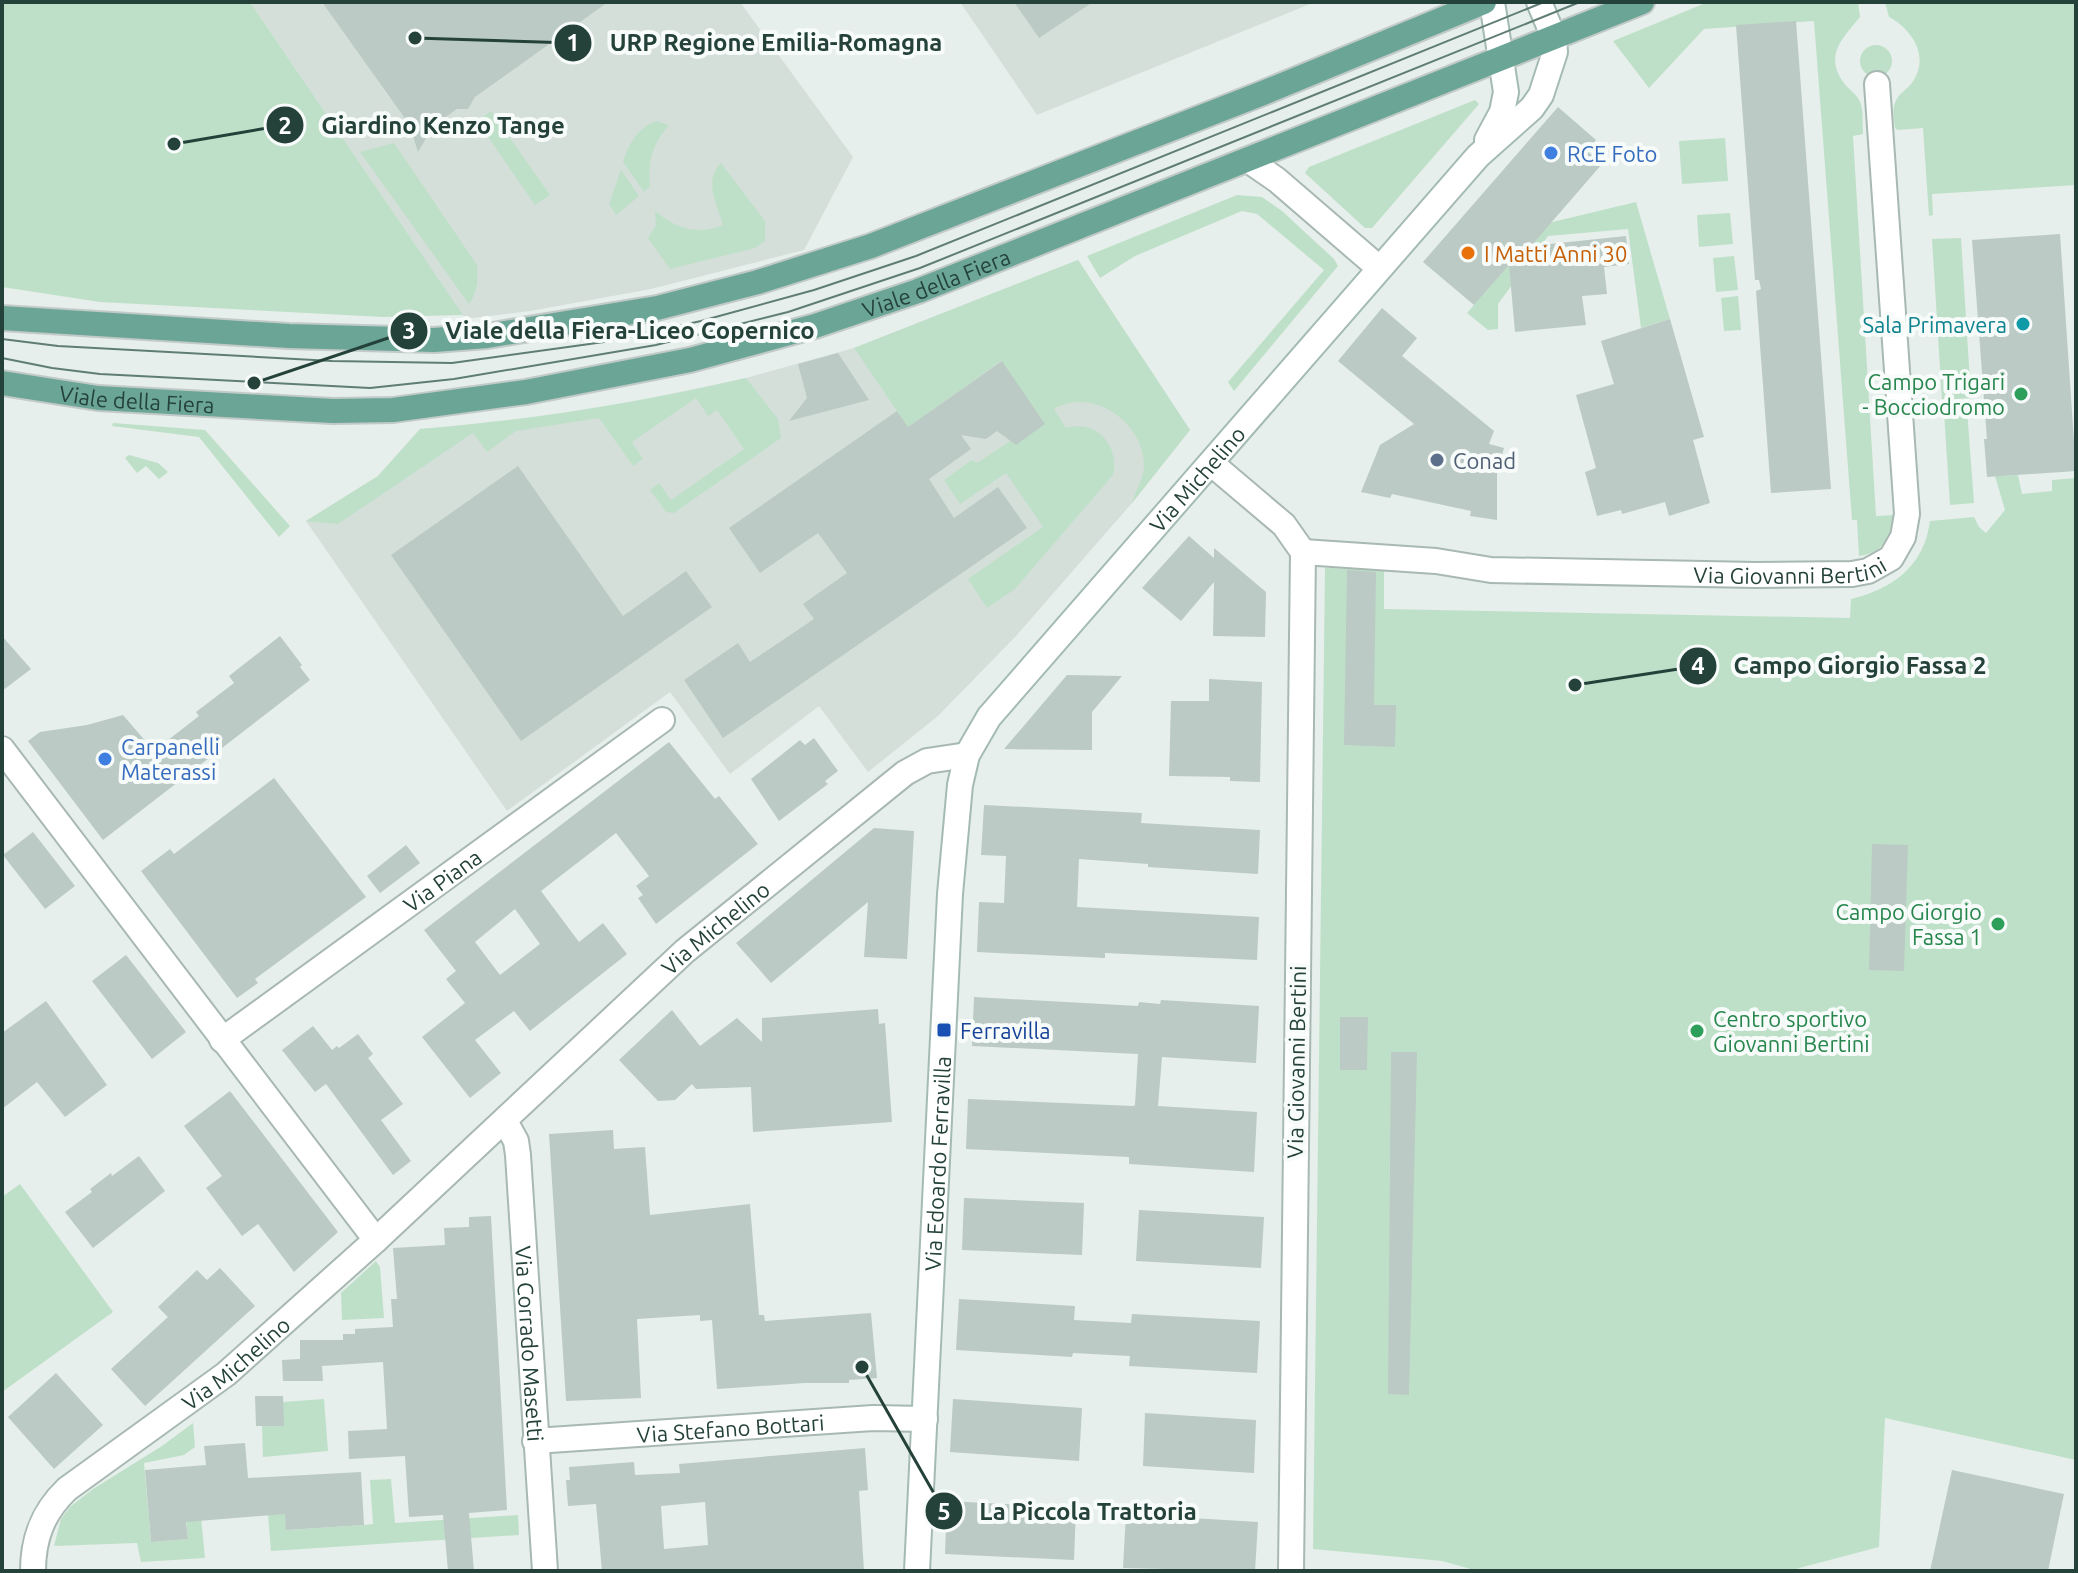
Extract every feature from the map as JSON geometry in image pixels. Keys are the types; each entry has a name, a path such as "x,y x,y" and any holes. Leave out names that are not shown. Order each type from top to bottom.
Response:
{"main road":[{"path":"2,318 289,336 434,340 487,336 657,308 758,282 871,246 1263,93 1484,2"},
{"name":"Viale della Fiera","path":"2,383 98,398 333,411 393,410 526,392 713,355 844,317 918,291 1642,2"}],"street":[{"name":"Via Michelino","path":"1478,156 1502,112 1506,92 1492,2"},
{"path":"1539,2 1554,38"},
{"name":"Via Michelino","path":"33,1571 36,1540 47,1511 56,1500 205,1391 376,1240 685,951 905,773 927,761 967,755 989,717 1212,464 1379,268 1478,156 1537,101 1552,64 1554,38"},
{"name":"Via Giovanni Bertini","path":"1291,1571 1303,552 1436,561 1491,570 1756,575 1852,574 1868,571 1891,558 1903,537 1907,514 1877,84"},
{"path":"1248,160 1277,180 1379,268"},
{"path":"1212,464 1284,525 1303,552"},
{"name":"Via Piana","path":"222,1040 662,720"},
{"path":"2,749 11,779 222,1040 376,1240"},
{"name":"Via Edoardo Ferravilla","path":"917,1571 950,894 956,818 967,755"},
{"name":"Via Corrado Masetti","path":"505,1121 516,1141 518,1155 545,1571"},
{"name":"Via Stefano Bottari","path":"535,1441 873,1418 925,1419"}],"shaded area":[{"path":"250,2 740,2 853,157 804,250 651,289 530,311 465,319"},
{"path":"960,2 1315,2 1037,115"},
{"path":"1078,260 1190,430 1132,503 1016,636 938,716 868,772 819,706 730,774 670,692 507,811 306,521 378,476 420,429 502,423 595,410 746,378 854,348"}],"green space":[{"path":"2,2 250,2 463,315 383,317 100,302 2,287"},
{"path":"1708,2 1858,2 1860,17 1838,47 1835,64 1846,85 1859,99 1862,109 1863,134 1853,136 1876,516 1894,515 1885,543 1867,554 1859,556 1857,520 1852,520 1814,21 1704,29 1649,88 1613,41"},
{"path":"1885,2 2076,2 2076,185 1932,194 1933,215 1929,216 1923,128 1898,130 1894,115 1896,100 1917,74 1919,55 1912,37 1889,17"},
{"path":"1876,45 1887,50 1892,61 1887,72 1876,77 1865,72 1860,61 1865,50"},
{"path":"1475,100 1479,104 1372,228 1365,228 1305,173 1309,167"},
{"path":"491,111 550,195 535,205 477,121"},
{"path":"656,121 669,125 655,146 650,186 644,192 623,162 635,137"},
{"path":"1725,138 1728,181 1682,184 1679,141"},
{"path":"394,143 477,265 477,285 469,304 360,152"},
{"path":"721,163 765,221 765,241 755,248 670,269 648,238 656,225 655,211 671,222 696,230 723,225 712,185"},
{"path":"621,170 639,196 616,215 609,204"},
{"path":"1237,195 1262,197 1282,211 1338,266 1234,391 1228,382 1324,270 1257,214 1242,211 1135,256 1100,278 1087,256"},
{"path":"1636,202 1670,319 1641,328 1628,229 1548,236 1498,304 1498,329 1488,330 1467,313 1544,224"},
{"path":"1730,213 1733,244 1699,247 1697,215"},
{"path":"1961,238 1971,398 1942,400 1932,239"},
{"path":"1734,256 1738,290 1716,292 1713,258"},
{"path":"1078,260 1190,430 1132,503 1144,467 1136,436 1126,423 1114,413 1085,402 1069,403 1054,409 1066,428 1087,427 1103,437 1113,454 1113,475 1015,589 987,608 968,579 1043,527 1006,473 960,504 944,480 972,460 977,463 1010,441 1020,442 1038,429 1041,418 1001,361 908,427 854,348"},
{"path":"1738,296 1741,330 1724,331 1721,298"},
{"path":"746,378 778,419 781,438 674,513 666,512 650,490 659,483 671,500 744,449 717,410 708,416 696,398 632,442 643,459 633,466 599,418 516,431 487,452 473,433 338,524 306,521 378,476 420,429 584,410"},
{"path":"1967,410 1974,503 1950,505 1944,412"},
{"path":"113,423 205,430 290,526 279,537 199,437 112,426"},
{"path":"129,455 158,463 168,472 159,479 146,466 137,473 125,458"},
{"name":"Centro sportivo Giovanni Bertini","path":"2018,475 2022,494 2052,491 2052,480 2076,478 2076,1460 1885,1418 1879,1547 1788,1571 1478,1571 1442,1561 1313,1549 1325,568 1384,569 1384,609 1850,618 1851,599 1880,589 1904,574 1921,551 1930,521 1974,517 1986,533 2005,510 1995,476"},
{"path":"20,1184 113,1312 2,1392 2,1197"},
{"path":"376,1261 380,1267 384,1318 342,1320 341,1293"},
{"path":"324,1399 328,1451 263,1457 262,1426 283,1426 283,1402"},
{"path":"193,1423 195,1447 184,1455 144,1463 151,1542 188,1539 186,1518 201,1517 205,1558 141,1562 137,1543 54,1546 61,1519 70,1507"},
{"path":"391,1479 395,1523 518,1515 519,1535 271,1551 266,1490 284,1490 287,1530 364,1525 373,1524 370,1480"}],"building":[{"path":"322,2 608,2 475,97 468,109 457,109 433,126 418,152 409,124"},
{"path":"1014,2 1093,2 1039,38"},
{"path":"1796,21 1831,489 1771,493 1756,291 1761,289 1759,280 1755,280 1736,25"},
{"path":"1558,107 1596,140 1587,151 1602,164 1531,246 1626,236 1629,264 1604,267 1607,294 1582,296 1586,325 1515,332 1509,265 1474,305 1423,262"},
{"name":"Sala Primavera","path":"2060,234 2076,471 1987,477 1984,439 1987,439 1972,240"},
{"name":"Conad","path":"1382,308 1417,338 1402,356 1494,431 1489,444 1504,448 1497,472 1497,520 1470,516 1471,511 1392,494 1390,498 1361,492 1380,445 1414,424 1338,361"},
{"path":"1670,319 1704,437 1693,440 1710,503 1669,516 1665,502 1622,514 1621,510 1597,516 1585,472 1596,468 1576,395 1614,384 1601,341"},
{"path":"838,353 869,400 789,421 807,398 798,364"},
{"path":"1002,361 1045,424 1016,445 997,431 986,439 961,435 971,449 929,479 954,518 998,487 1027,528 723,738 684,680 738,643 750,662 814,619 803,604 847,573 818,533 760,573 729,528 897,411 908,427"},
{"path":"518,466 623,616 686,571 712,607 521,741 391,555"},
{"path":"1189,536 1214,558 1214,548 1266,592 1265,637 1213,636 1214,582 1181,621 1142,588"},
{"path":"1347,570 1376,572 1374,705 1396,705 1395,747 1344,745"},
{"path":"2,636 31,669 2,691"},
{"path":"280,636 310,680 103,840 28,741 40,732 87,725 123,715 154,751 199,716 196,712 234,683 229,676"},
{"path":"1067,675 1122,676 1092,712 1092,750 1004,749"},
{"path":"1209,679 1262,682 1260,782 1230,781 1230,777 1169,776 1171,701 1209,701"},
{"path":"814,738 838,771 825,781 828,784 779,821 751,779 800,740 805,745"},
{"path":"669,742 715,799 719,796 758,844 656,924 638,898 643,895 636,886 649,876 616,833 541,891 579,942 603,923 627,954 530,1031 514,1011 475,1040 501,1073 470,1098 422,1037 465,1003 446,979 456,971 424,930","holes":["515,909 540,944 500,975 475,942"]},
{"path":"274,778 366,897 255,979 258,983 237,998 141,871 170,849 174,854"},
{"path":"984,805 1142,813 1141,823 1260,830 1258,874 1079,859 1077,907 1259,917 1257,960 1105,953 1105,958 977,952 979,902 1004,903 1006,856 981,855"},
{"path":"874,828 914,831 907,959 864,957 868,902 771,983 736,943"},
{"path":"33,832 75,886 45,909 3,855"},
{"path":"1872,844 1908,845 1904,971 1869,970"},
{"path":"406,845 420,863 380,893 367,876"},
{"path":"126,955 186,1032 152,1059 92,981"},
{"path":"974,997 1138,1006 1139,1002 1160,1004 1161,1000 1259,1006 1256,1063 1162,1057 1158,1106 1257,1112 1254,1172 1129,1164 1129,1157 966,1149 968,1099 1135,1105 1138,1054 972,1046"},
{"path":"46,1001 107,1085 65,1117 37,1082 2,1109 2,1033"},
{"path":"878,1009 879,1024 885,1023 892,1122 753,1132 751,1087 696,1089 692,1084 675,1100 658,1101 619,1060 672,1010 700,1046 737,1018 762,1042 762,1018"},
{"path":"1340,1017 1368,1017 1367,1070 1340,1070"},
{"path":"313,1026 332,1050 358,1034 373,1054 368,1058 403,1104 381,1120 411,1161 393,1175 326,1084 315,1092 282,1050"},
{"path":"1391,1052 1417,1052 1409,1395 1388,1394"},
{"path":"230,1091 338,1232 294,1272 258,1224 242,1236 206,1188 222,1176 184,1126"},
{"path":"613,1130 614,1149 645,1147 650,1215 750,1204 759,1315 764,1315 765,1321 871,1313 877,1378 849,1380 849,1383 717,1389 712,1320 700,1321 700,1315 637,1319 641,1398 566,1401 549,1134"},
{"path":"139,1156 165,1191 93,1248 65,1212 111,1173 112,1176"},
{"path":"964,1198 1084,1203 1082,1255 962,1250"},
{"path":"1139,1210 1264,1217 1261,1268 1136,1261"},
{"path":"491,1216 507,1510 469,1513 474,1571 448,1571 443,1515 409,1517 405,1456 349,1459 348,1431 387,1429 383,1362 322,1366 323,1381 283,1381 282,1360 300,1359 300,1340 343,1340 343,1334 355,1334 355,1329 393,1327 391,1299 397,1299 393,1248 445,1245 444,1228 469,1227 469,1217"},
{"path":"220,1268 255,1306 145,1406 111,1369 168,1317 158,1307 197,1270 207,1280"},
{"path":"959,1299 1075,1306 1074,1320 1131,1323 1132,1314 1260,1321 1257,1373 1129,1366 1130,1356 1073,1353 1072,1357 956,1350"},
{"path":"56,1373 103,1425 54,1469 8,1417"},
{"path":"255,1396 283,1396 284,1426 256,1426"},
{"path":"953,1399 1082,1408 1079,1461 950,1452"},
{"path":"1145,1413 1256,1420 1254,1473 1143,1466"},
{"path":"245,1443 248,1478 361,1472 364,1525 286,1530 285,1514 186,1522 188,1539 151,1542 145,1470 206,1465 204,1446"},
{"path":"865,1448 868,1490 859,1491 864,1571 602,1571 596,1504 568,1506 566,1480 570,1480 569,1467 634,1462 635,1475 680,1473 679,1464","holes":["705,1502 708,1545 664,1549 661,1506"]},
{"path":"1952,1470 2064,1494 2048,1571 1930,1571"},
{"path":"947,1501 1076,1508 1074,1560 945,1554"},
{"path":"1126,1514 1258,1522 1255,1571 1123,1568"}],"tram line":[{"path":"2,339 58,346 332,361 452,363 604,342 701,321 814,290 916,256 1544,2"},
{"path":"2,358 100,374 370,388 454,379 656,345 788,312 920,268 1580,2"}],"place":[{"name":"URP Regione Emilia-Romagna","path":"415,38"},
{"name":"Giardino Kenzo Tange","path":"174,144"},
{"name":"RCE Foto","path":"1551,153"},
{"name":"I Matti Anni 30","path":"1468,253"},
{"name":"Sala Primavera","path":"2023,324"},
{"name":"Viale della Fiera-Liceo Copernico","path":"254,383"},
{"name":"Campo Trigari - Bocciodromo","path":"2021,394"},
{"name":"Conad","path":"1437,460"},
{"name":"Campo Giorgio Fassa 2","path":"1575,685"},
{"name":"Carpanelli Materassi","path":"105,759"},
{"name":"Campo Giorgio Fassa 1","path":"1998,924"},
{"name":"Ferravilla","path":"944,1030"},
{"name":"Centro sportivo Giovanni Bertini","path":"1697,1031"},
{"name":"La Piccola Trattoria","path":"862,1367"}]}
